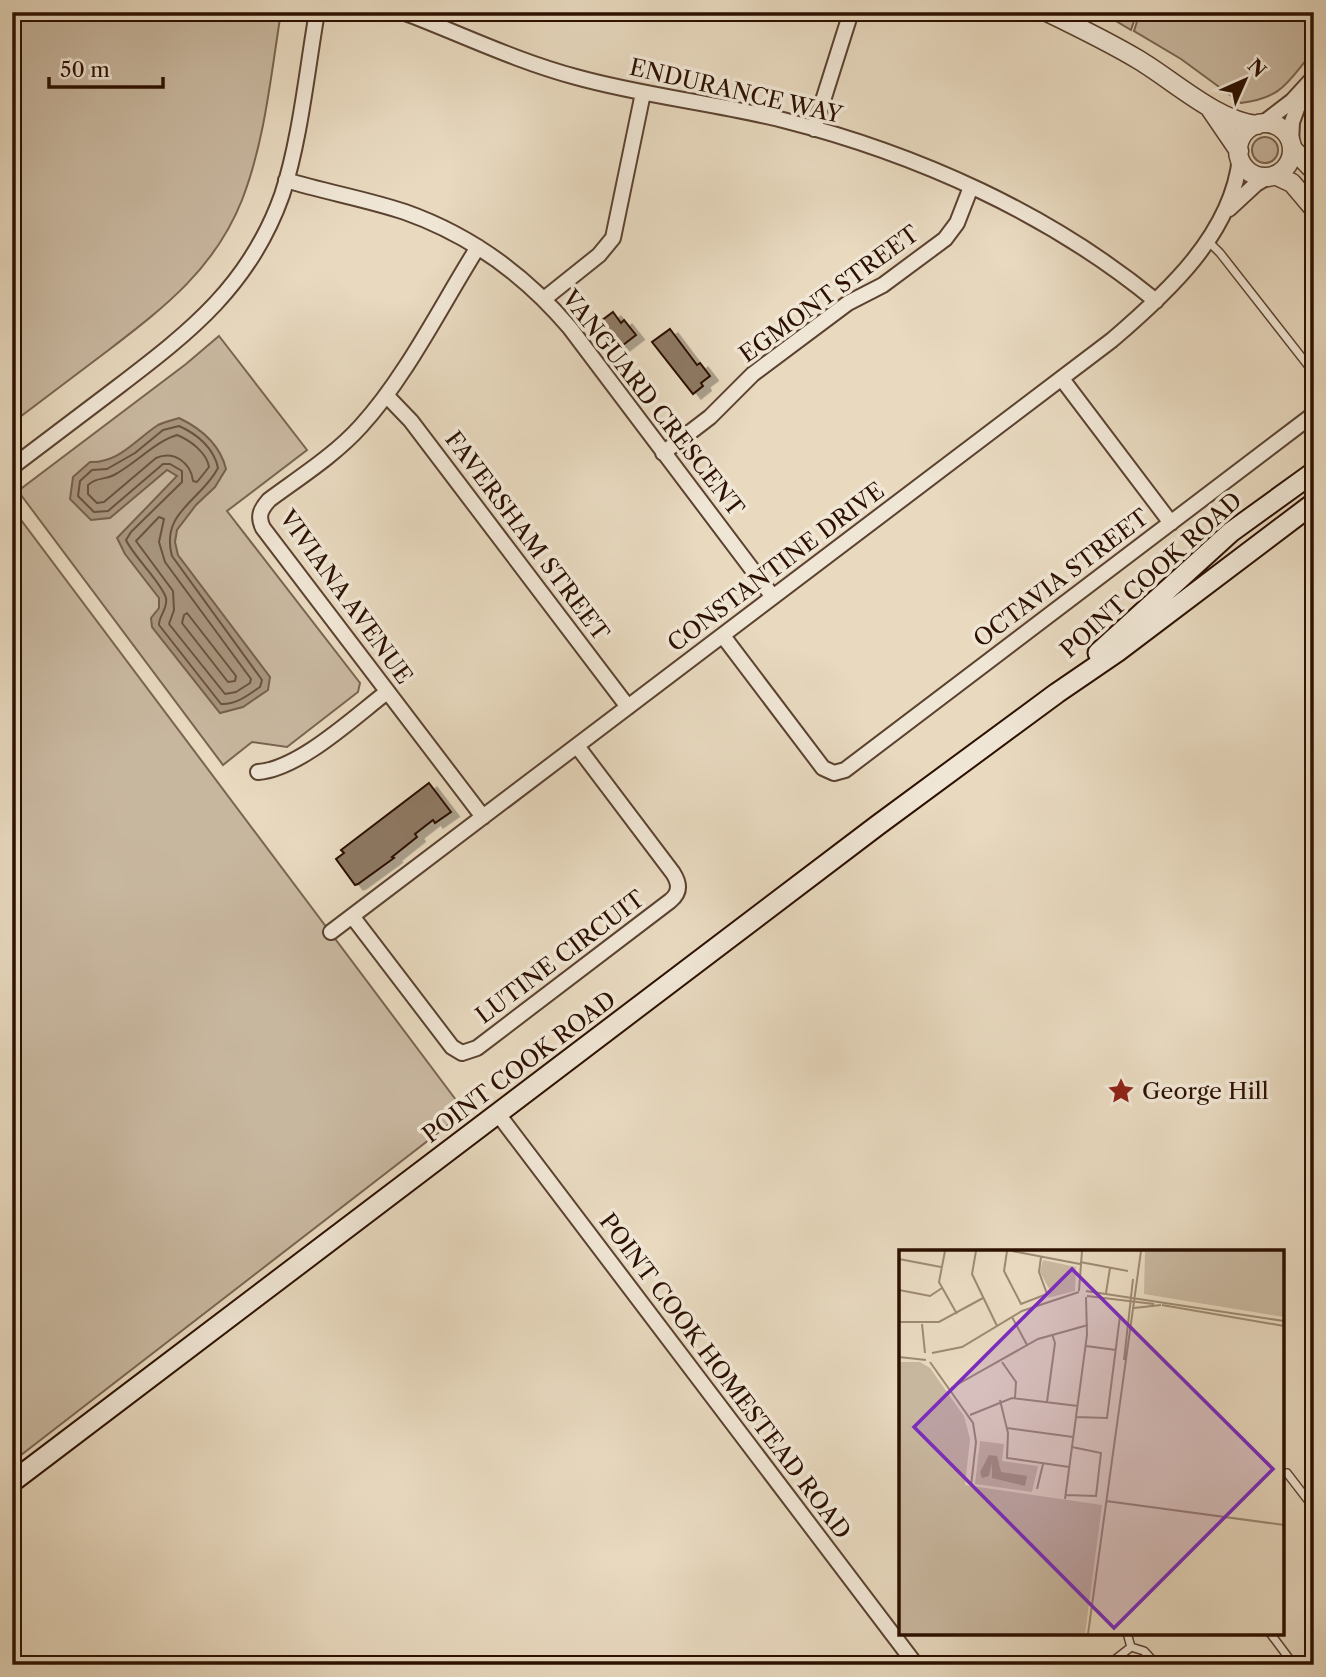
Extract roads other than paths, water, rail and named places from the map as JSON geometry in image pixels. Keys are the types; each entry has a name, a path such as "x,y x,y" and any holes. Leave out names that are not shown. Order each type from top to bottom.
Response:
{"main road":[{"name":"POINT COOK ROAD","path":"1057,693 1231,532 1314,472"},
{"name":"POINT COOK ROAD","path":"12,1482 1057,693 1117,652 1314,503"}],"street":[{"path":"12,467 177,342 209,313 231,288 259,245 286,180 317,12"},
{"name":"ENDURANCE WAY","path":"403,12 512,57 573,76 643,93 758,114 889,152 971,187 1056,232 1124,276 1156,301"},
{"path":"814,129 851,12"},
{"path":"1047,12 1137,59 1209,107 1238,122 1270,124 1284,131 1292,146 1314,171"},
{"path":"1239,154 1244,135 1283,109 1314,76"},
{"path":"1271,176 1288,164 1292,146 1292,122 1303,90"},
{"path":"544,299 599,255 613,238 643,93"},
{"path":"1209,107 1247,170 1292,183 1314,209"},
{"name":"CONSTANTINE DRIVE","path":"331,932 1112,340 1156,301 1207,240 1224,214 1234,187 1239,154"},
{"name":"CONSTANTINE DRIVE","path":"1224,214 1256,184 1271,176"},
{"name":"VANGUARD CRESCENT","path":"286,180 406,212 439,226 500,261 544,299 570,328 773,597"},
{"name":"EGMONT STREET","path":"663,453 710,417 753,374 848,303 894,278 945,239 957,223 971,187"},
{"name":"VIVIANA AVENUE","path":"478,247 386,395 370,416 346,441 269,500 260,518 263,528 483,817"},
{"path":"1062,379 1171,523"},
{"name":"FAVERSHAM STREET","path":"386,395 411,421 628,707"},
{"name":"OCTAVIA STREET","path":"723,636 823,768 834,773 850,766 1314,414"},
{"path":"258,772 278,769 298,760 387,692"},
{"name":"LUTINE CIRCUIT","path":"352,916 452,1047 462,1053 477,1048 673,899 678,890 678,882 673,873 577,746"},
{"name":"POINT COOK HOMESTEAD ROAD","path":"498,1114 916,1665"}],"lane":[{"path":"1207,240 1314,373"},
{"path":"1287,1473 1312,1502"},
{"path":"1128,1635 1131,1647"},
{"path":"1272,1635 1294,1665"},
{"path":"1108,1665 1131,1647"},
{"path":"1131,1647 1144,1651 1157,1665"}],"water":[{"path":"179,418 209,438 226,469 215,487 196,505 177,530 175,542 178,555 270,677 268,690 243,707 220,713 152,627 151,618 159,608 159,598 125,554 117,538 177,476 167,470 110,518 91,520 70,499 73,477 90,462 110,459 158,425"}],"place":[{"name":"George Hill","path":"1121,1091"}]}
